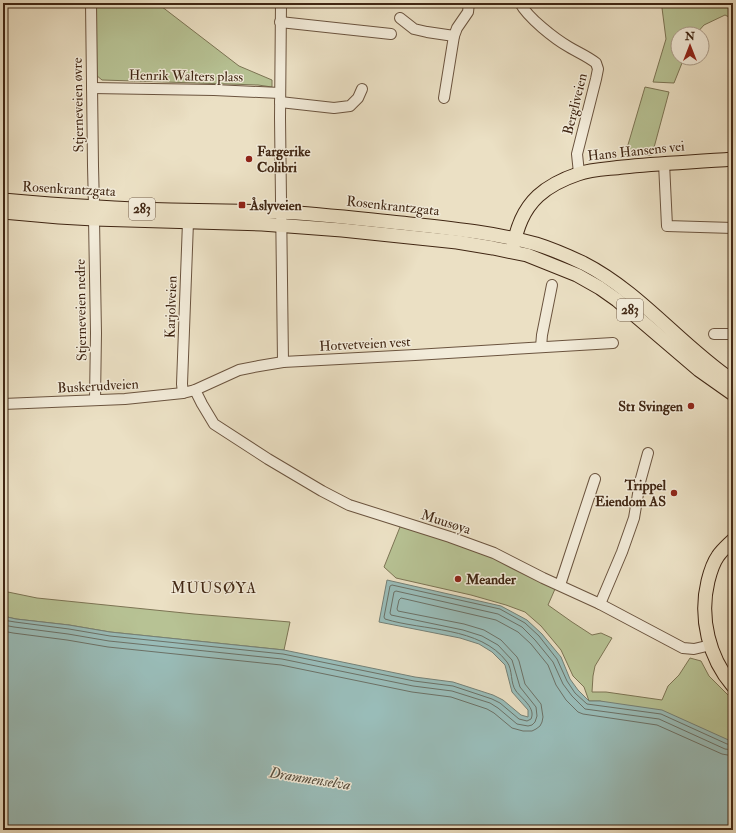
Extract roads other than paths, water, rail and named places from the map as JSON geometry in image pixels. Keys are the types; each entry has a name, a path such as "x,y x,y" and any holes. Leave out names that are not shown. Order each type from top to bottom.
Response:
{"main road":[{"name":"Hans Hansens vei","path":"513,245 522,218 530,205 556,183 579,173 596,170 733,159"},
{"name":"Rosenkrantzgata","path":"3,200 94,213 188,222 341,217 470,231 513,245 527,255 558,266 600,288 629,309 699,370 733,394"},
{"name":"Rosenkrantzgata","path":"3,212 59,217 94,213 170,210 282,219"},
{"name":"Rosenkrantzgata","path":"513,245 537,244 584,264 612,280 635,298 708,362 733,381"},
{"path":"733,540 718,556 711,571 705,597 707,629 714,656 720,668 733,686"}],"street":[{"name":"Stjerneveien øvre","path":"91,3 94,213"},
{"path":"281,3 280,98 283,362"},
{"path":"444,98 454,36 457,28 468,12 469,3"},
{"name":"Bergliveien","path":"520,3 535,20 556,39 587,56 596,63 598,69 596,79 577,154 579,173"},
{"path":"400,18 414,29 454,36"},
{"path":"280,22 392,34"},
{"name":"Henrik Walters plass","path":"92,88 214,90 280,98 334,108 350,106 358,98 362,89"},
{"path":"664,164 667,226 733,228"},
{"name":"Stjerneveien nedre","path":"94,213 95,400"},
{"name":"Karjolveien","path":"183,393 182,384 188,222"},
{"path":"541,347 552,285"},
{"path":"714,334 733,334"},
{"name":"Hotvetveien vest","path":"195,390 239,370 283,362 613,343"},
{"name":"Buskerudveien","path":"3,404 137,398 183,393 195,390"},
{"name":"Muusøya","path":"195,390 214,424 268,459 349,505 450,537 494,554 600,604 683,648 694,649 711,645"},
{"path":"600,604 622,552 634,518 640,482 648,453"},
{"path":"560,585 595,479"}],"water":[{"name":"Drammenselva","path":"387,580 501,606 527,620 542,634 561,657 570,679 589,701 600,701 662,710 733,742 733,830 3,830 3,616 110,632 284,650 415,677 453,682 493,695 503,700 521,715 528,717 528,710 512,692 505,665 492,652 479,644 460,638 379,622"}],"place":[{"name":"Fargerike Colibri","path":"249,159"},
{"name":"Åslyveien","path":"242,205"},
{"name":"St1 Svingen","path":"691,406"},
{"name":"Trippel Eiendom AS","path":"674,493"},
{"name":"Meander","path":"458,579"}],"district":[{"name":"MUUSØYA","path":"214,588"}]}
